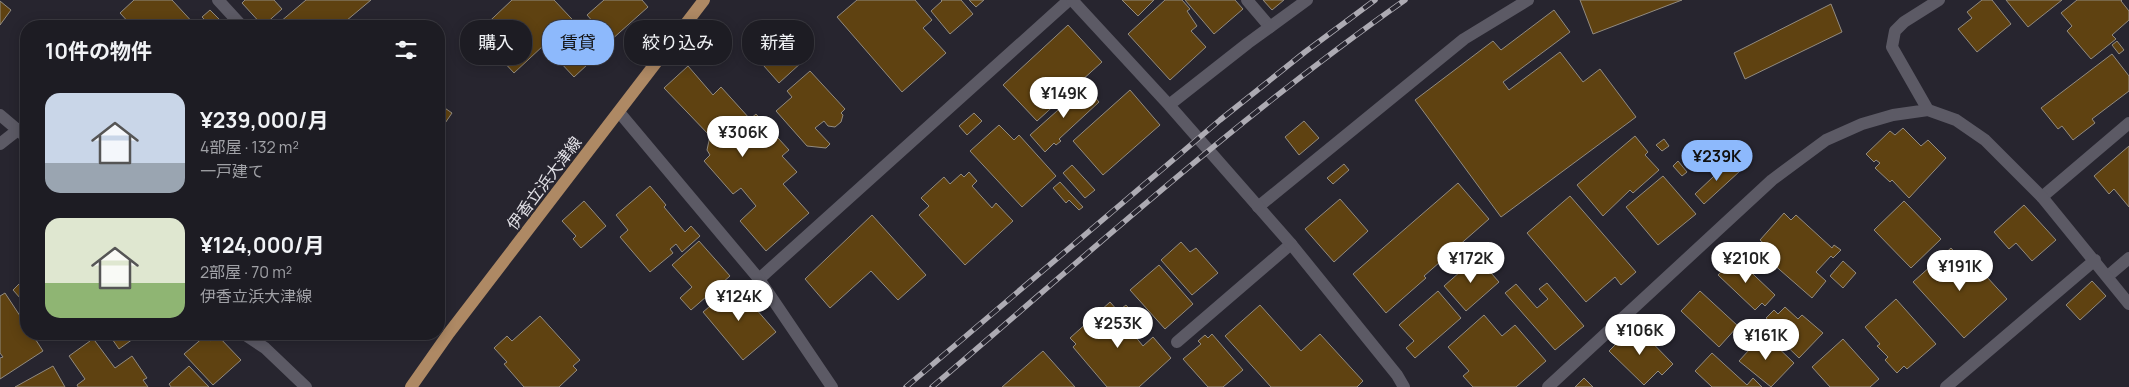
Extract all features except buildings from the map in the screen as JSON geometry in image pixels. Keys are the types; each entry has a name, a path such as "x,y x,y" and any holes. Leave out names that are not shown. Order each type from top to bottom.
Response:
{"main road":[{"name":"伊香立浜大津線","path":"445,339 704,0"},
{"name":"伊香立浜大津線","path":"411,387 444,340"}],"street":[{"path":"218,0 236,20"},
{"path":"759,279 1070,0 1169,105 1291,244 1397,375 1404,387"},
{"path":"1247,0 1270,27"},
{"path":"1169,105 1307,0"},
{"path":"1258,207 1464,39 1528,0"},
{"path":"1928,110 1892,47 1895,31 1904,22 1938,0"},
{"path":"1548,387 1772,180 1826,140 1862,124 1893,115 1928,110 1956,120 1985,140 2042,197 2129,304"},
{"path":"618,112 759,279 832,387"},
{"path":"0,115 20,131"},
{"path":"2042,197 2129,123"},
{"path":"0,144 20,134"},
{"path":"1177,342 1291,244"},
{"path":"2108,276 2129,258"},
{"path":"1946,387 2095,260"},
{"path":"253,340 265,348 306,387"}],"railway":[{"path":"906,387 1220,120 1305,52 1375,0"},
{"path":"932,387 1223,139 1282,91 1405,0"}]}
